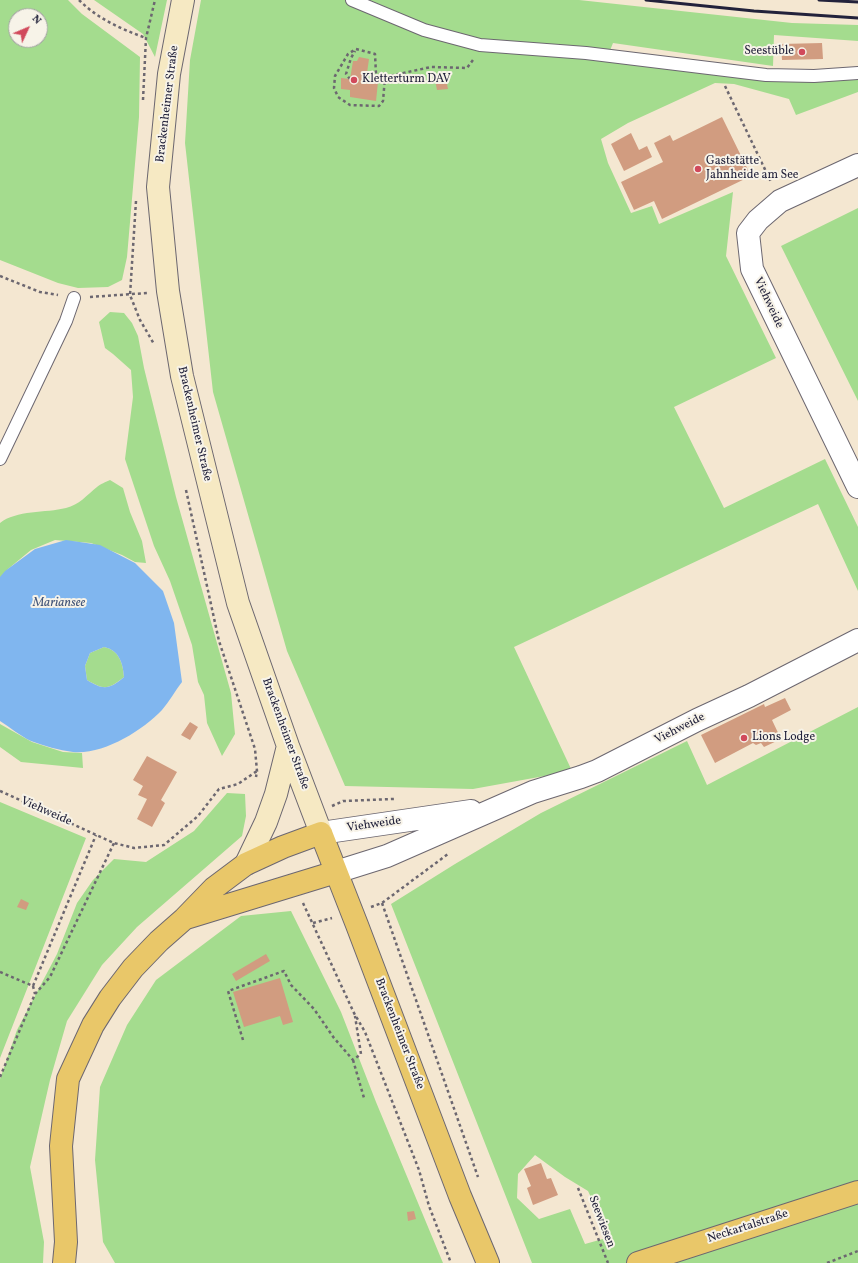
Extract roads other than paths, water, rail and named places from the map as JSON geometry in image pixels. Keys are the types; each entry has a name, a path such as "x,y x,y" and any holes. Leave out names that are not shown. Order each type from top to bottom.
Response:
{"main road":[{"name":"Brackenheimer Straße","path":"183,0 170,74 158,187 168,291 182,376 238,603 288,746 460,1196 488,1263"},
{"path":"246,864 266,822 276,794 288,746"},
{"path":"78,1263 65,1253 61,1146 68,1080 93,1025 110,998 138,962 184,919 214,888 246,864 283,847 321,833"},
{"path":"184,919 336,872"},
{"name":"Neckartalstraße","path":"638,1263 858,1192"}],"street":[{"name":"Viehweide","path":"858,165 780,201 758,220 748,233 752,269 858,488"},
{"name":"Viehweide","path":"336,872 387,856 533,792 581,777 597,770 749,696 858,640"},
{"name":"Viehweide","path":"321,833 498,807"}],"lane":[{"path":"352,0 424,30 480,45 586,52 766,75 814,76 858,73"},
{"path":"0,459 66,321 74,298"}],"water":[{"name":"Mariansee","path":"66,540 100,545 135,563 163,591 174,623 182,682 165,707 154,718 133,733 109,746 85,752 73,752 57,749 31,741 0,721 0,577 5,571 35,549","holes":["104,647 117,654 123,667 124,677 110,686 97,686 87,680 85,666 90,653"]}],"railway":[{"path":"646,0 754,11 858,18"},
{"path":"819,0 858,2"}],"place":[{"name":"Seestüble","path":"802,52"},
{"name":"Kletterturm DAV","path":"354,80"},
{"name":"Gaststätte Jahnheide am See","path":"698,169"},
{"name":"Lions Lodge","path":"744,738"}]}
